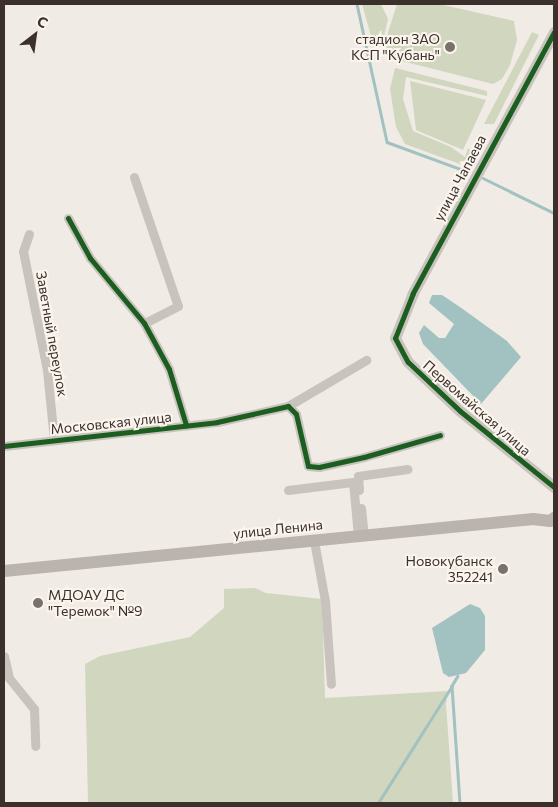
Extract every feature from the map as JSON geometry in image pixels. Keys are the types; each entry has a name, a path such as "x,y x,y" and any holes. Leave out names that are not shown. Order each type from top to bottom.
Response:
{"main road":[{"name":"улица Ленина","path":"4,571 533,519 553,523"}],"street":[{"name":"улица Чапаева","path":"395,338 414,293 554,32"},
{"path":"134,178 178,306 144,322"},
{"path":"68,218 90,258 144,322 169,369 186,425"},
{"name":"Заветный переулок","path":"29,234 23,251 47,370 54,440"},
{"name":"Первомайская улица","path":"395,338 408,362 460,411 554,488"},
{"name":"Московская улица","path":"4,446 186,425 288,406 366,360"},
{"path":"288,406 296,414 308,466 319,467 364,457 440,435"},
{"path":"361,536 358,476 408,469"},
{"path":"288,490 353,482 361,536"},
{"path":"314,541 325,601 331,684"},
{"path":"4,656 9,678 34,709 35,746"}],"green space":[{"path":"362,4 381,4 388,19 383,41 373,43"},
{"name":"стадион ЗАО КСП \"Кубань\"","path":"397,4 439,4 514,21 517,40 510,65 502,79 493,84 390,58 385,42"},
{"path":"532,32 539,35 494,124 484,124"},
{"path":"395,68 487,91 487,96 406,77 403,99 413,131 451,147 465,157 468,148 474,154 468,167 405,144 396,127 390,89"},
{"path":"410,81 486,100 463,150 416,130"},
{"path":"255,588 266,593 322,599 325,698 448,691 446,704 453,803 88,803 85,664 100,656 190,637 224,608 224,589"}],"water":[{"path":"432,295 442,295 460,307 507,341 521,357 481,404 423,344 419,333 424,325 439,338 445,338 454,324 429,303"},
{"path":"470,604 480,608 485,616 485,650 466,673 449,677 443,673 432,628"}],"waterway":[{"path":"357,4 387,142 466,171"},
{"path":"483,178 554,213"},
{"path":"458,676 452,686 460,803"},
{"path":"378,803 452,686"}],"cycle path":[{"path":"554,32 413,293 395,338 408,362 460,411 554,487"},
{"path":"68,218 90,258 144,323 169,369 186,425"},
{"path":"4,446 217,422 288,406 296,414 308,466 319,467 364,457 440,435"}],"place":[{"name":"стадион ЗАО КСП \"Кубань\"","path":"450,47"},
{"name":"Новокубанск 352241","path":"503,569"},
{"name":"МДОАУ ДС \"Теремок\" №9","path":"38,603"}]}
